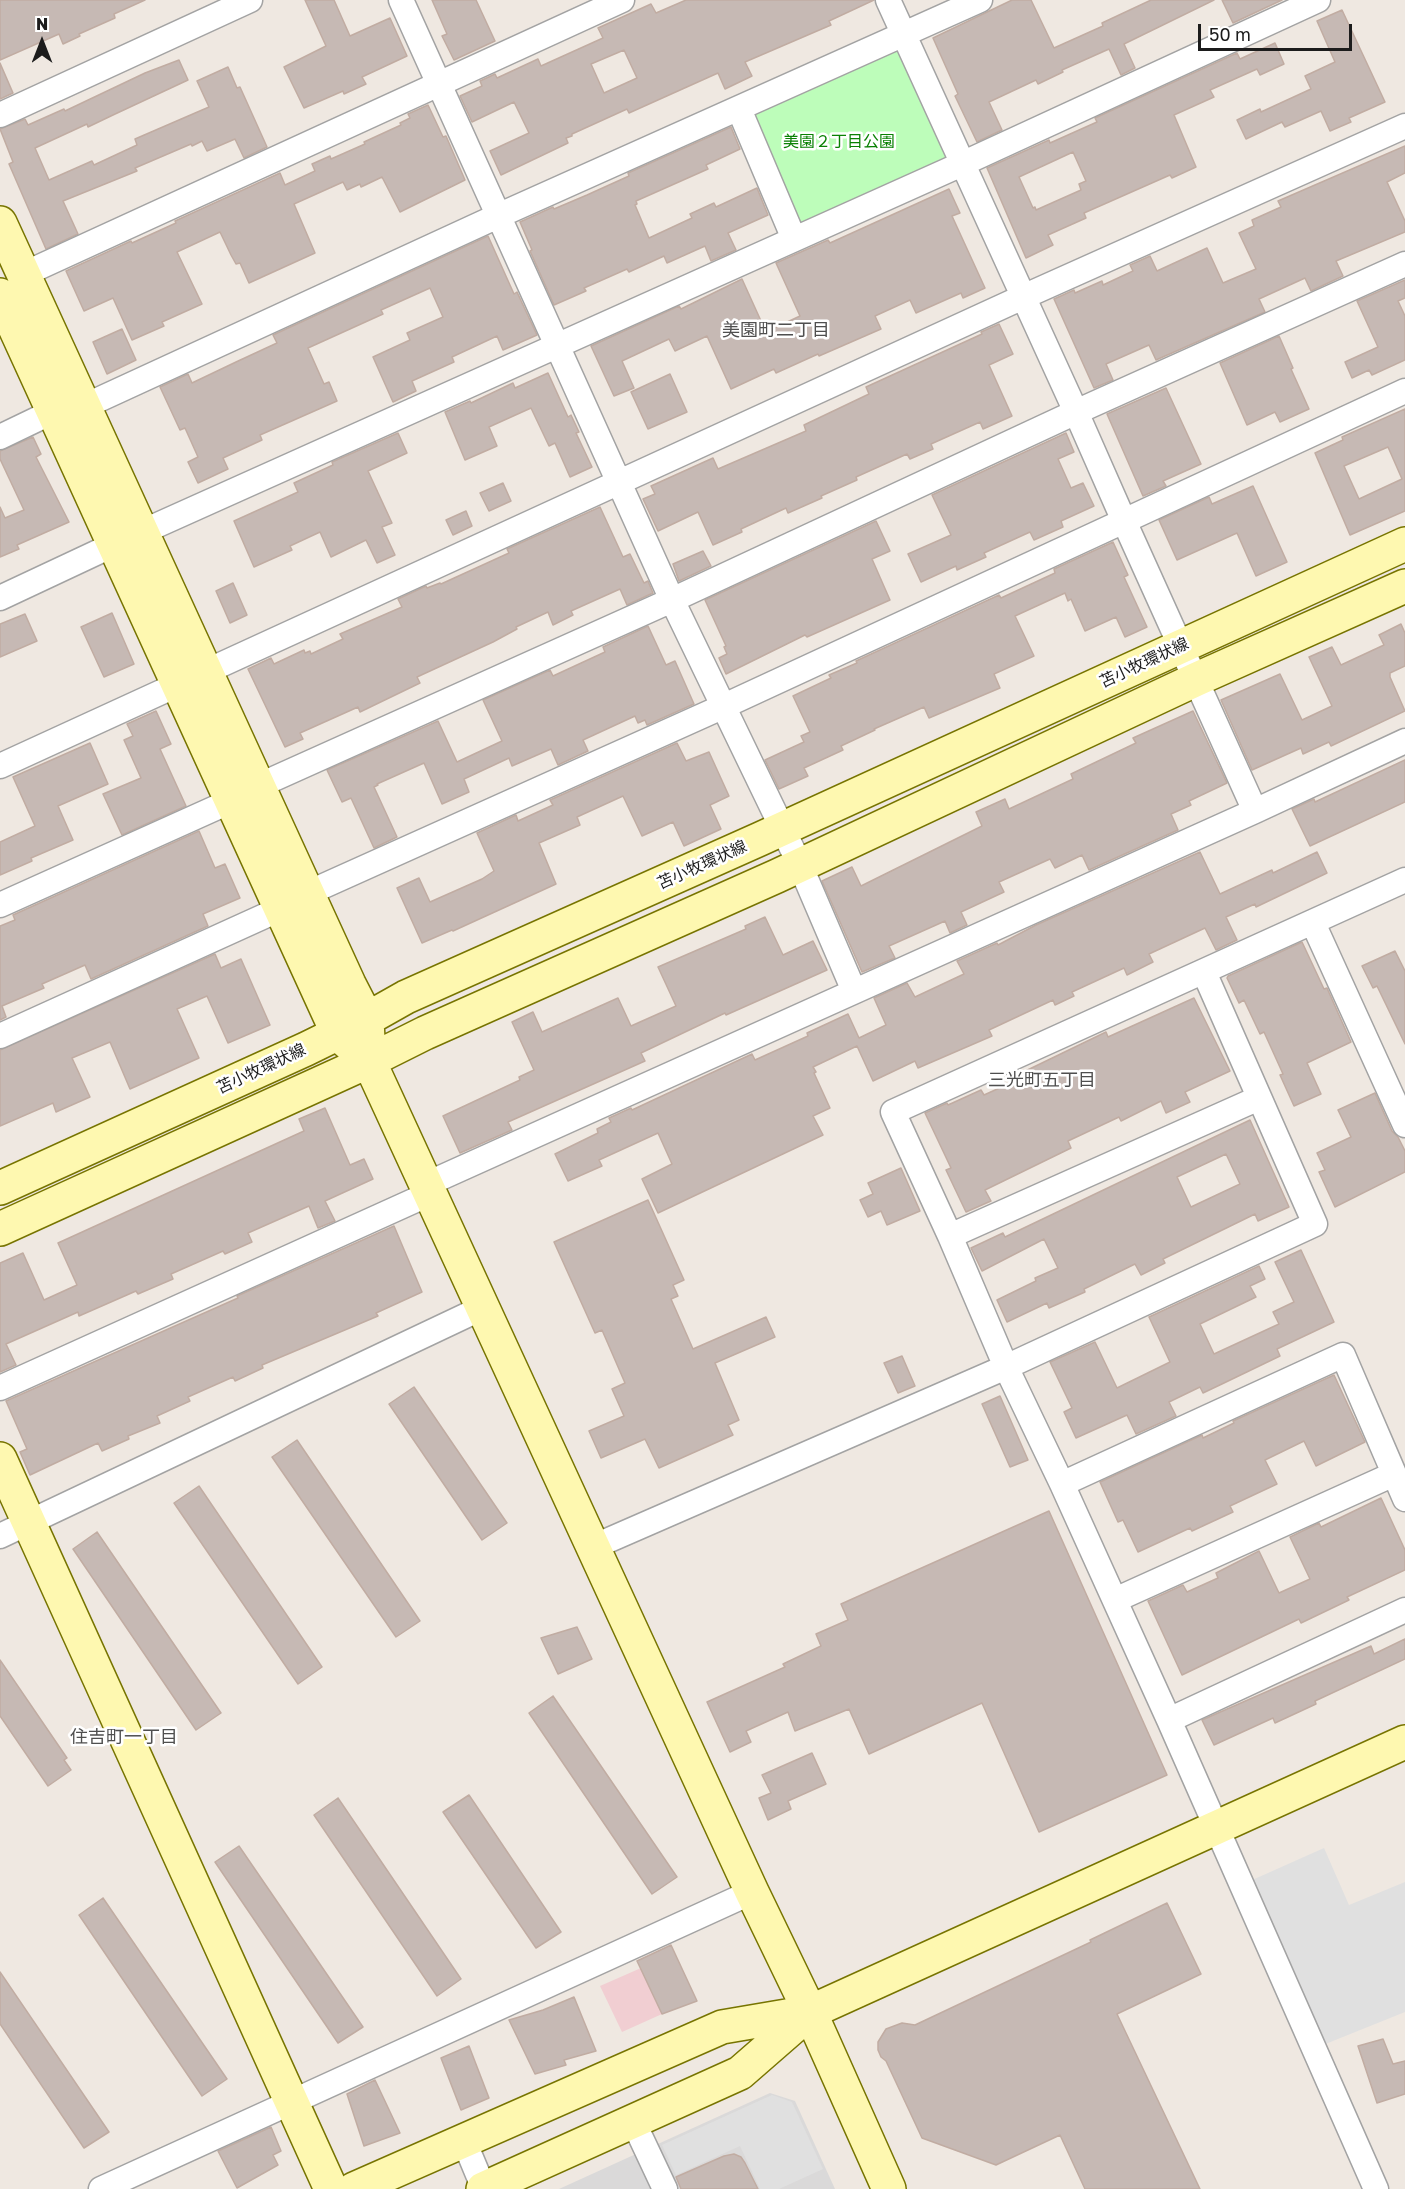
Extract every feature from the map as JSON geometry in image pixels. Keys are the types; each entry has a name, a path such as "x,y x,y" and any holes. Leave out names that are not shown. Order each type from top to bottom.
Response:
{"street":[{"path":"0,115 250,0"},
{"path":"401,0 672,600 783,827 854,991"},
{"path":"11,285 439,83 622,0"},
{"path":"888,0 1255,811"},
{"path":"85,406 500,215 980,0"},
{"path":"0,598 962,164 1318,0"},
{"path":"739,109 794,239"},
{"path":"0,766 1023,297 1405,126"},
{"path":"0,223 11,285 52,412 129,538"},
{"path":"0,905 672,600 1076,412 1405,264"},
{"path":"11,285 85,406 129,538 245,793 308,893 368,1019 369,1061"},
{"path":"308,893 722,706 1405,392"},
{"path":"0,436 52,412"},
{"name":"苫小牧環状線","path":"0,1188 338,1034 406,997 1405,544"},
{"path":"0,1228 800,865 1197,679 1405,586"},
{"path":"0,1388 854,991 1405,741"},
{"path":"245,793 280,909 338,1034 369,1061 752,1892 810,2012 889,2189"},
{"path":"1376,2189 1169,1720 1006,1367 950,1236 893,1112 1405,880"},
{"path":"0,1036 280,909"},
{"path":"1313,923 1405,1125"},
{"path":"593,1546 1006,1367 1315,1224 1204,972"},
{"path":"950,1236 1259,1098"},
{"path":"14,1529 484,1307"},
{"path":"1062,1484 1343,1355 1405,1499"},
{"path":"0,1459 14,1529 292,2101 332,2189"},
{"path":"1115,1600 1394,1474"},
{"path":"1169,1720 1405,1610"},
{"path":"354,2189 722,2027 810,2012 1405,1742"},
{"path":"101,2189 752,1892"},
{"path":"464,2141 483,2189 740,2073 810,2012"},
{"path":"633,2121 665,2189"}],"shaded area":[{"path":"1324,1848 1349,1905 1405,1882 1405,2012 1323,2045 1250,1881"},
{"path":"641,1968 662,2014 622,2032 600,1986"},
{"path":"770,2093 795,2101 835,2189 559,2189"},
{"path":"772,2095 792,2102 823,2169 779,2189 760,2189 740,2146 676,2175 662,2145"}],"green space":[{"name":"美園２丁目公園","path":"903,35 962,164 794,239 739,109"}],"building":[{"path":"0,0 145,0 114,14 115,18 63,44 59,34 0,60"},
{"path":"305,0 334,0 350,36 390,18 407,56 362,77 366,84 304,108 284,67 326,46"},
{"path":"432,0 476,0 495,41 454,60 442,36 447,34"},
{"path":"686,0 874,0 829,21 831,25 745,62 752,76 725,89 718,73 629,113 627,109 572,134 566,138 568,143 501,175 490,151 529,133 514,102 472,122 460,96 482,86 480,81 495,74 497,78 538,59 541,66 603,38 598,28 651,4 656,13","holes":["624,50 637,78 604,93 591,64"]},
{"path":"1012,0 1031,0 1054,48 1103,26 1102,23 1151,0 1214,0 1124,44 1135,68 1121,75 1109,49 1062,70 1063,72 1038,84 1036,80 989,102 1002,130 977,142 955,96 958,94 933,38"},
{"path":"1222,0 1282,0 1233,23"},
{"path":"1342,10 1385,102 1349,118 1351,122 1330,131 1321,111 1285,127 1282,122 1246,139 1237,120 1260,109 1261,112 1311,89 1305,76 1335,62 1317,21"},
{"path":"1275,43 1284,64 1260,75 1257,69 1210,90 1214,97 1174,115 1196,167 1172,178 1170,175 1084,213 1086,218 1048,235 1053,245 1026,258 987,168 1049,140 1050,143 1097,122 1095,118 1237,53 1240,59","holes":["1073,152 1086,181 1079,184 1081,190 1036,210 1019,177"]},
{"path":"179,60 188,80 88,127 87,124 35,148 49,180 92,161 94,165 137,145 135,139 209,107 197,81 228,67 237,88 240,87 267,147 244,158 235,139 207,151 202,141 63,201 78,234 46,249 9,164 13,162 0,129 25,119 28,125 64,109 65,111 145,73"},
{"path":"0,63 13,93 0,99"},
{"path":"428,105 443,137 446,136 465,180 400,212 382,177 361,187 360,184 347,190 343,182 294,204 315,253 249,283 240,263 236,264 220,232 177,252 202,304 162,322 164,326 132,340 113,298 84,311 66,271 176,223 175,221 280,173 285,185 315,171 312,164 330,156 331,159 365,144 364,142 401,125 400,123 410,118 408,114"},
{"path":"731,127 740,149 706,165 708,169 636,201 635,205 649,238 692,218 690,214 714,203 716,207 757,188 768,215 728,233 736,250 711,261 705,246 667,263 664,256 629,272 627,269 584,288 586,291 554,305 520,222 587,195 629,176 628,173"},
{"path":"1405,146 1405,173 1387,182 1405,221 1405,232 1336,261 1343,276 1311,291 1305,278 1259,299 1265,312 1156,360 1149,345 1106,364 1113,380 1094,388 1054,299 1102,281 1103,285 1133,271 1130,265 1150,256 1157,271 1207,248 1223,283 1256,269 1239,233 1254,226 1252,220 1281,207 1278,201"},
{"path":"949,189 960,213 952,216 985,288 963,298 961,293 916,313 910,300 875,316 881,329 776,373 774,369 731,389 707,336 675,351 669,339 622,361 634,388 614,396 591,346 679,306 681,309 742,279 766,332 800,316 776,263 828,240 830,243"},
{"path":"488,236 514,294 517,292 537,335 503,350 497,336 452,357 454,362 412,381 416,391 393,402 373,357 410,340 407,333 443,317 430,288 381,310 383,314 308,348 324,384 329,382 337,401 260,435 262,440 223,458 228,469 198,483 188,462 198,457 185,428 180,430 160,387 188,374 192,383 277,343 273,335"},
{"path":"1405,280 1405,298 1398,301 1405,316 1405,360 1372,375 1369,370 1352,378 1345,362 1378,347 1357,301"},
{"path":"999,324 1013,354 989,365 1012,416 983,429 980,422 931,444 933,449 910,459 907,454 856,477 857,480 821,496 822,498 788,513 786,508 713,545 698,512 658,531 643,499 655,494 651,486 713,458 718,469 806,431 804,425 869,394 866,387"},
{"path":"122,329 136,360 107,374 93,342"},
{"path":"1279,336 1309,409 1280,422 1275,412 1247,425 1220,363"},
{"path":"548,373 568,417 571,415 579,432 576,433 592,467 570,477 555,443 549,446 531,408 489,427 497,446 465,460 445,412 470,401 471,403 513,383 515,388"},
{"path":"670,374 687,412 648,429 631,392"},
{"path":"1166,388 1201,464 1163,481 1166,486 1143,496 1107,414"},
{"path":"1405,409 1405,511 1350,535 1315,453 1343,440 1342,437","holes":["1388,447 1402,479 1359,499 1344,466"]},
{"path":"398,433 407,453 368,471 392,523 382,527 395,555 377,563 366,540 331,557 320,532 290,546 292,550 254,567 234,521 298,492 294,483 333,465 332,462"},
{"path":"1066,433 1074,452 1058,459 1071,488 1083,483 1094,506 1061,521 1063,527 1034,540 1030,532 984,553 986,557 957,570 956,566 921,582 908,554 951,535 932,495"},
{"path":"33,437 41,454 36,457 69,522 17,545 19,549 0,557 0,507 5,518 24,510 0,459 0,451"},
{"path":"503,483 511,501 489,511 480,493"},
{"path":"1253,486 1287,562 1256,576 1237,533 1177,560 1159,520 1209,497 1212,504"},
{"path":"600,507 623,557 630,554 644,583 648,581 653,593 627,605 620,589 571,611 573,615 553,625 548,612 516,627 517,629 493,642 417,677 420,683 360,712 358,707 300,733 303,739 285,747 248,669 271,658 274,664 304,650 305,653 310,651 311,654 343,639 340,634 402,607 398,599 426,586 427,588 441,584 509,553 507,549"},
{"path":"466,511 472,526 453,535 446,520"},
{"path":"876,521 890,551 872,559 890,600 807,637 805,635 726,674 719,658 727,654 724,647 726,646 705,600"},
{"path":"1113,542 1128,575 1124,577 1147,627 1125,637 1116,617 1085,631 1071,599 1068,601 1065,593 1015,616 1034,656 994,674 1000,688 929,718 924,707 874,729 841,746 843,750 804,768 808,776 779,789 765,760 804,742 801,736 810,732 793,696 831,678 829,675 857,663 856,661 999,595 1001,598 1055,573 1054,569"},
{"path":"703,551 711,566 679,581 673,564"},
{"path":"233,583 247,615 230,623 216,591"},
{"path":"112,613 134,664 104,677 81,627"},
{"path":"25,614 37,641 0,657 0,624"},
{"path":"1401,624 1405,633 1405,666 1390,673 1390,677 1405,711 1331,746 1329,742 1303,754 1301,748 1252,770 1221,700 1280,674 1302,720 1332,706 1309,657 1332,647 1341,665 1384,645 1379,635"},
{"path":"648,626 666,665 675,661 694,704 647,725 645,720 638,723 635,716 583,740 588,751 558,765 551,749 512,766 509,758 464,779 469,792 442,804 424,763 377,784 374,787 397,837 374,848 351,798 342,802 327,770 438,721 457,762 502,741 483,700 550,670 553,676 605,652 603,647"},
{"path":"156,711 171,744 160,749 186,806 122,835 103,794 141,778 124,740 133,736 127,724"},
{"path":"1193,711 1227,783 1189,801 1191,805 1171,814 1178,830 1089,870 1082,855 1055,868 1050,859 999,882 1004,892 961,912 967,925 950,933 945,921 889,946 895,958 862,972 822,881 852,867 861,886 982,826 976,812 1005,799 1009,809 1073,779 1071,774 1136,743 1133,738"},
{"path":"90,743 108,784 58,806 73,840 31,858 32,861 0,875 0,842 35,826 13,777"},
{"path":"677,743 686,761 709,752 729,796 710,805 721,829 684,846 673,822 642,836 623,796 577,817 580,825 539,843 556,884 422,943 397,888 419,878 430,902 482,879 494,871 477,833 516,815 518,821 553,805 550,800"},
{"path":"1405,760 1405,802 1310,846 1292,809 1314,799 1315,802"},
{"path":"199,831 215,868 225,864 240,898 203,914 208,926 91,979 85,965 42,984 44,988 2,1006 6,1017 0,1020 0,926 15,920 13,915"},
{"path":"1200,852 1220,894 1317,852 1327,873 1256,907 1255,904 1226,917 1237,940 1216,950 1205,928 1149,954 1153,962 1127,975 1124,968 1072,992 1074,996 1055,1005 1053,1000 989,1030 992,1036 918,1068 915,1061 873,1081 857,1046 813,1067 830,1108 813,1116 823,1135 658,1213 642,1179 672,1164 658,1133 599,1160 602,1166 568,1181 555,1154 598,1133 597,1129 611,1122 609,1118 631,1108 632,1110 752,1054 755,1060 808,1036 807,1033 848,1014 859,1038 886,1025 874,998 907,983 915,997 964,974 957,961 997,943 998,945 1036,925"},
{"path":"765,917 783,955 813,941 827,970 726,1015 725,1013 641,1053 645,1061 508,1122 512,1130 460,1153 443,1116 520,1080 519,1077 534,1070 512,1022 533,1012 542,1032 618,998 631,1026 676,1006 658,967 746,929 745,926"},
{"path":"1302,942 1324,989 1327,988 1351,1042 1307,1063 1321,1094 1294,1106 1280,1075 1283,1074 1264,1032 1260,1034 1244,1000 1239,1003 1227,978"},
{"path":"1395,951 1405,971 1405,1044 1377,986 1373,988 1362,966"},
{"path":"215,954 221,968 241,959 270,1025 228,1043 207,996 177,1009 199,1058 130,1089 110,1042 72,1058 90,1097 56,1112 53,1103 0,1126 0,1050"},
{"path":"1194,998 1230,1071 1185,1092 1190,1102 1166,1113 1161,1101 1121,1121 1119,1117 1068,1141 1071,1148 985,1190 991,1201 966,1212 946,1170 951,1168 925,1113 981,1090 984,1095 1015,1081 1013,1077 1106,1032 1108,1037"},
{"path":"1375,1093 1392,1131 1405,1151 1405,1172 1335,1207 1319,1172 1325,1170 1317,1153 1351,1137 1338,1110"},
{"path":"325,1108 350,1165 364,1159 373,1179 325,1201 335,1221 318,1228 309,1206 248,1233 252,1242 225,1254 223,1251 171,1274 173,1279 138,1294 136,1291 79,1316 78,1312 6,1344 16,1365 0,1372 0,1263 23,1253 44,1300 77,1285 58,1243 304,1131 299,1119"},
{"path":"1250,1120 1289,1207 1258,1221 1255,1214 1163,1259 1165,1263 1141,1275 1135,1264 1084,1289 1085,1292 1049,1308 1047,1303 1007,1322 997,1300 1036,1281 1035,1278 1058,1268 1044,1239 982,1271 971,1248 1003,1233 1005,1237","holes":["1226,1154 1240,1184 1191,1207 1177,1177"]},
{"path":"901,1168 920,1211 887,1225 881,1211 868,1217 860,1200 873,1194 868,1183"},
{"path":"648,1200 684,1280 673,1285 678,1296 671,1299 693,1349 766,1317 775,1337 715,1363 739,1420 728,1425 733,1435 659,1468 645,1439 601,1458 589,1431 624,1416 612,1389 625,1383 602,1330 595,1333 554,1242"},
{"path":"394,1226 422,1292 376,1313 378,1316 262,1365 263,1368 235,1381 233,1377 188,1397 190,1401 157,1416 160,1423 128,1436 129,1439 102,1451 98,1443 30,1475 20,1452 27,1449 6,1401"},
{"path":"1301,1250 1334,1322 1277,1349 1280,1356 1203,1393 1200,1387 1169,1402 1176,1416 1136,1434 1127,1415 1076,1438 1064,1412 1072,1408 1050,1362 1095,1342 1117,1388 1170,1362 1149,1317 1259,1266 1265,1279 1250,1286 1256,1297 1200,1324 1214,1354 1279,1324 1273,1312 1294,1302 1275,1262"},
{"path":"902,1356 915,1386 898,1393 884,1363"},
{"path":"1334,1375 1365,1442 1316,1466 1304,1441 1265,1460 1277,1484 1230,1506 1233,1512 1192,1531 1190,1528 1138,1552 1123,1520 1118,1522 1100,1482 1202,1435 1203,1438 1234,1423 1233,1421"},
{"path":"414,1387 507,1523 482,1540 389,1404"},
{"path":"1000,1396 1028,1460 1010,1467 982,1404"},
{"path":"297,1440 420,1621 396,1637 272,1457"},
{"path":"199,1486 322,1667 298,1684 174,1503"},
{"path":"1381,1498 1405,1550 1405,1570 1347,1597 1349,1600 1301,1623 1299,1619 1182,1675 1148,1601 1183,1585 1187,1592 1218,1578 1216,1573 1259,1551 1279,1593 1310,1579 1290,1537 1319,1523 1321,1527"},
{"path":"1049,1511 1167,1775 1039,1832 982,1703 869,1754 849,1709 795,1731 788,1712 746,1731 751,1742 730,1752 707,1702 785,1667 783,1664 821,1646 816,1634 848,1620 841,1604"},
{"path":"97,1532 221,1713 196,1730 73,1549"},
{"path":"577,1627 592,1659 558,1674 541,1638"},
{"path":"1405,1639 1405,1659 1315,1701 1316,1704 1275,1723 1273,1718 1214,1745 1202,1720 1371,1646 1374,1654"},
{"path":"0,1660 67,1758 64,1760 71,1770 48,1786 0,1716"},
{"path":"553,1696 677,1877 652,1894 529,1713"},
{"path":"812,1753 826,1784 788,1801 791,1809 768,1820 759,1798 771,1793 762,1775"},
{"path":"469,1795 561,1932 536,1948 443,1812"},
{"path":"338,1798 461,1979 437,1996 314,1815"},
{"path":"239,1846 363,2027 338,2043 215,1862"},
{"path":"103,1898 227,2079 202,2096 79,1915"},
{"path":"1167,1903 1201,1974 1117,2014 1200,2189 1085,2189 1060,2135 996,2165 922,2138 886,2061 878,2050 878,2042 886,2029 902,2023 915,2025 1091,1942 1090,1940"},
{"path":"671,1945 697,2001 662,2014 637,1961"},
{"path":"0,1972 109,2132 84,2148 0,2024"},
{"path":"574,1997 596,2051 564,2060 566,2065 535,2074 509,2020 543,2010"},
{"path":"1383,2039 1393,2064 1405,2061 1405,2094 1377,2103 1358,2046"},
{"path":"469,2046 489,2098 461,2110 441,2058"},
{"path":"375,2080 400,2133 364,2146 347,2094"},
{"path":"271,2127 281,2151 273,2155 278,2165 237,2188 218,2151"},
{"path":"734,2154 741,2157 758,2189 681,2189 676,2177 724,2156"}],"district":[{"name":"美園町二丁目","path":"776,330"},
{"name":"三光町五丁目","path":"1042,1080"},
{"name":"住吉町一丁目","path":"124,1737"}]}
